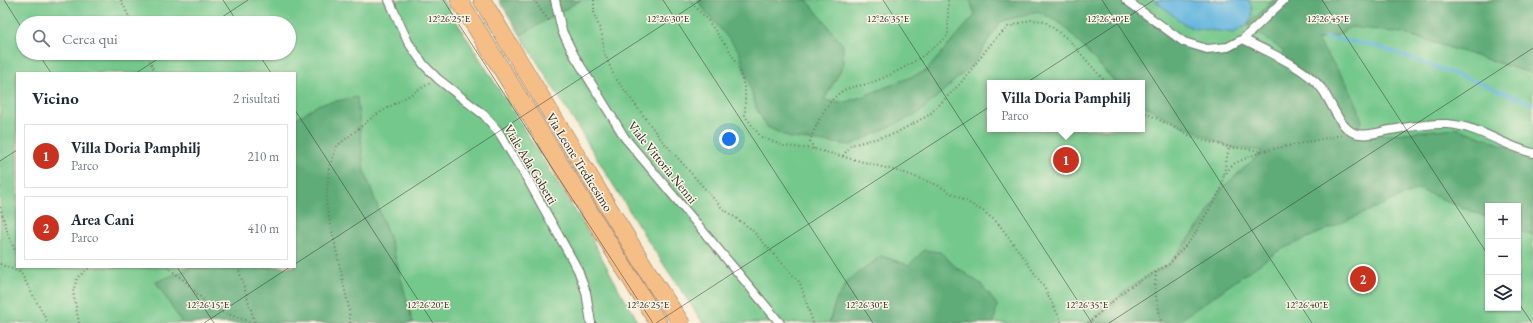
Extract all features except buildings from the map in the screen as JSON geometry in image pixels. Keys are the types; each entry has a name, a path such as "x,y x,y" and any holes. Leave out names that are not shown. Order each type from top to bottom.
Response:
{"main road":[{"name":"Via Leone Tredicesimo","path":"459,0 658,323"},
{"name":"Via Leone Tredicesimo","path":"482,0 654,282 681,323"}],"street":[{"name":"Viale Ada Gobetti","path":"389,0 408,42 424,65 438,79 484,115 498,131 529,182 578,270 586,292 591,323"},
{"name":"Viale Vittoria Nenni","path":"555,0 562,31 574,55 625,138 780,323"},
{"path":"1126,0 1184,42 1207,49 1228,47 1243,39 1284,0"},
{"path":"1243,39 1309,75 1323,90 1340,119 1352,132 1365,135 1426,124 1448,124 1465,127 1483,133 1533,154"}],"path":[{"path":"121,0 129,16"},
{"path":"594,0 594,13 602,35 604,52 614,76 660,138 722,208 751,229 800,283 814,323"},
{"path":"689,0 706,18 730,51 738,67 745,90 745,116 761,137 784,146 814,149 905,173 937,185 983,211 998,224 1026,261 1044,287 1062,323"},
{"path":"814,149 810,141 824,110 844,90 868,84 886,77 919,60 934,49 948,35 948,0"},
{"path":"843,156 851,145 894,134 929,115 959,85 994,40 1008,28 1030,20 1044,21 1068,40 1104,80"},
{"path":"149,60 155,72"},
{"path":"350,323 326,203 329,168 337,146 374,116 438,79"},
{"path":"1145,113 1195,138 1229,147 1263,151"},
{"path":"1223,177 1233,164 1263,151 1352,132"},
{"path":"1088,323 1128,288 1169,264 1193,237 1221,189 1229,147"},
{"path":"0,207 9,237 16,253"},
{"path":"0,264 22,273"},
{"path":"21,268 22,273 48,323"},
{"path":"78,323 72,292 77,278 89,268"},
{"path":"168,268 185,281 208,305 218,311 255,323"},
{"path":"238,268 255,323"},
{"path":"1156,272 1156,291 1161,321 1159,323"}],"green space":[{"path":"0,0 443,0 584,225 634,314 637,323 0,323"},
{"path":"499,0 1533,0 1533,323 703,323 650,244"},
{"path":"499,0 581,0 521,35"},
{"path":"698,0 807,0 843,45 843,66 824,100 842,103 864,96 926,71 975,15 970,0 1122,0 1131,5 1174,41 1205,53 1242,46 1259,50 1277,61 1284,51 1247,25 1274,0 1533,0 1533,74 1403,33 1350,27 1336,36 1317,40 1346,82 1358,107 1362,122 1353,132 1363,137 1456,128 1533,156 1533,236 1521,231 1521,203 1485,203 1485,217 1418,189 1278,251 1176,323 1088,323 1128,288 1169,264 1203,221 1221,189 1263,151 1229,147 1163,116 1145,106 1145,80 1113,80 1063,25 1038,11 1000,22 973,64 919,113 851,145 790,138 767,127 757,110 739,51 706,12"},
{"path":"357,97 364,170 392,245 413,323 182,323 156,282 191,268 296,268 296,118 320,104"},
{"path":"924,250 940,252 957,268 981,284 997,305 994,323 829,323 835,302 848,281 881,256 909,265"}],"water":[{"path":"1154,0 1249,0 1252,9 1252,16 1247,25 1234,33 1193,28 1184,24"}],"waterway":[{"path":"1324,37 1377,46 1480,83 1533,104"}],"place":[{"name":"Villa Doria Pamphilj","path":"1066,160"},
{"name":"Area Cani","path":"1363,279"}]}
